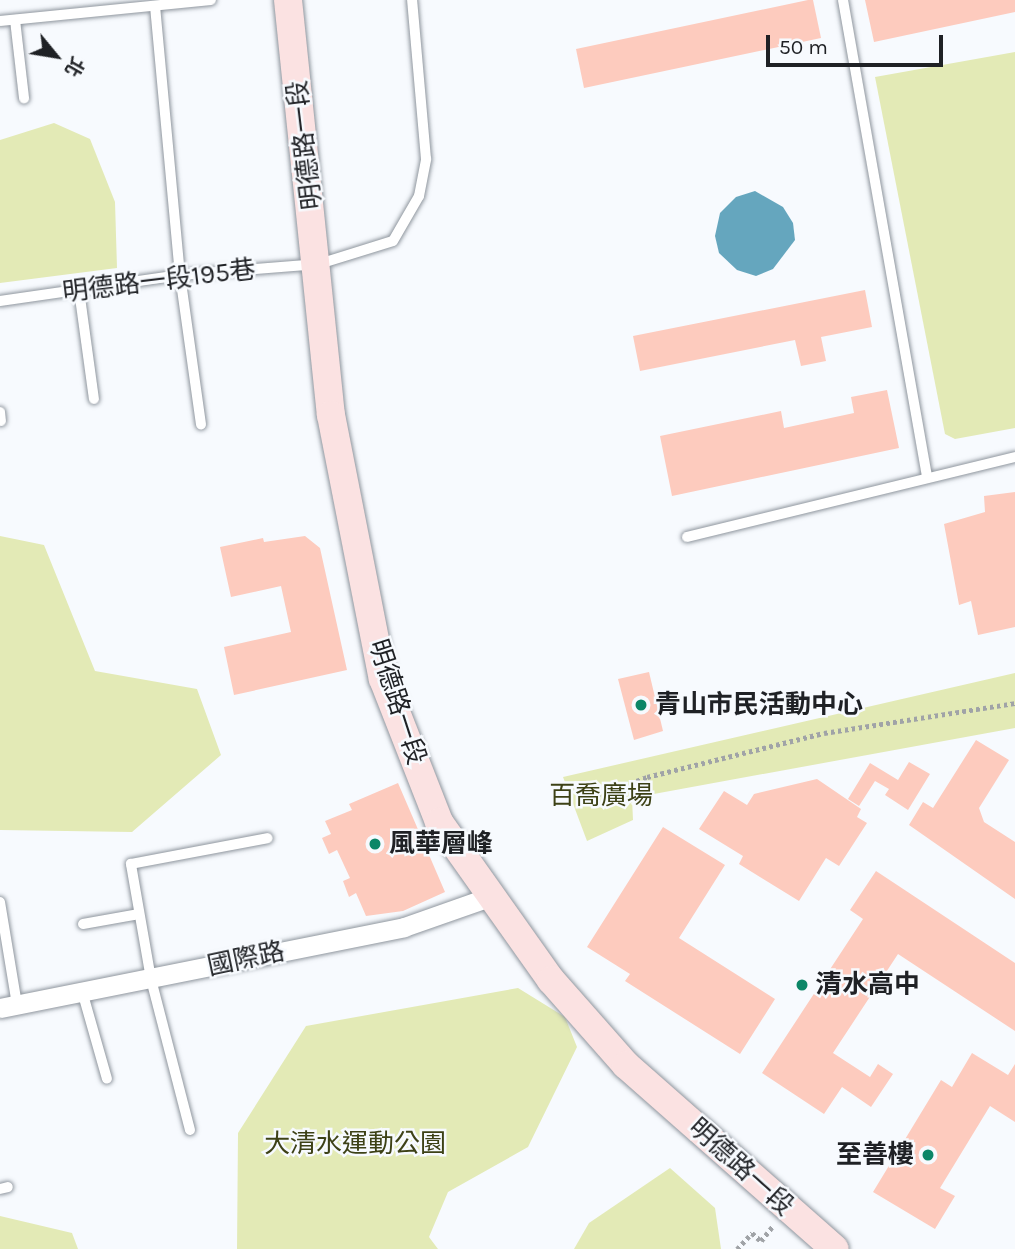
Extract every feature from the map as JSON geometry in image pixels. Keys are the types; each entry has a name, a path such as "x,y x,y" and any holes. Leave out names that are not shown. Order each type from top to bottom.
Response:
{"street":[{"name":"明德路一段","path":"288,0 319,264 331,415 383,679 439,822 489,897 551,980 626,1065 835,1249"},
{"name":"國際路","path":"8,1006 404,927 489,897"}],"lane":[{"path":"0,22 211,0"},
{"name":"明德路一段195巷","path":"0,302 180,275 319,264 393,241 419,196 426,159 412,0"},
{"path":"843,0 927,476"},
{"path":"155,6 180,275 201,425"},
{"path":"15,20 24,98"},
{"path":"79,290 94,400"},
{"path":"687,537 927,476 1015,457"},
{"path":"190,1130 151,979 131,864 268,838"},
{"path":"0,902 8,1006"},
{"path":"83,924 139,914"},
{"path":"82,991 107,1079"}],"path":[{"path":"597,795 647,777 824,733 1015,703"},
{"path":"737,1249 752,1233 761,1241 786,1208"}],"green space":[{"path":"1015,52 1015,428 955,439 945,434 875,77"},
{"path":"54,123 90,139 115,202 117,268 0,283 0,140"},
{"path":"0,536 44,545 95,671 197,689 221,755 132,832 0,830"},
{"name":"百喬廣場","path":"1015,673 1015,728 632,798 633,820 587,841 563,777"},
{"name":"大清水運動公園","path":"518,988 565,1017 577,1047 528,1147 448,1192 429,1237 438,1249 237,1249 238,1133 306,1026"},
{"path":"670,1168 715,1208 721,1249 574,1249 589,1223"},
{"path":"0,1216 72,1233 78,1249 0,1249"}],"water":[{"path":"755,191 783,207 793,223 795,240 773,269 756,276 737,270 719,253 715,236 720,213 736,197"}],"building":[{"path":"813,0 821,38 584,88 576,49"},
{"path":"865,0 1015,0 1015,12 874,42"},
{"path":"865,290 872,327 821,337 826,361 801,366 795,340 640,371 633,336"},
{"path":"887,390 899,448 672,496 660,436 781,411 784,428 854,413 851,397"},
{"path":"1015,492 1015,627 978,635 971,601 959,605 944,524 985,512 984,496"},
{"path":"305,536 320,548 347,670 234,695 224,647 291,632 281,586 231,597 220,547 263,538 264,542"},
{"name":"青山市民活動中心","path":"649,672 663,731 634,740 618,679"},
{"path":"976,740 1009,760 979,808 984,822 1015,842 1015,899 909,825 923,802 933,808"},
{"path":"909,762 930,774 908,810 885,795 889,789 875,781 859,806 848,799 870,763 898,780"},
{"path":"817,779 861,809 857,817 867,823 839,866 826,858 799,901 739,864 743,856 699,829 724,791 747,805 754,794"},
{"name":"風華層峰","path":"398,783 445,892 403,911 366,916 356,893 349,897 343,881 350,878 337,850 329,854 322,838 331,834 325,821 352,810 349,804"},
{"path":"663,827 725,865 679,938 775,999 740,1054 625,981 630,974 587,947"},
{"path":"876,871 1015,963 1015,1031 898,954 833,1053 870,1077 878,1064 893,1074 871,1107 842,1087 824,1114 762,1073 863,919 850,910"},
{"name":"至善樓","path":"972,1053 1008,1075 1015,1064 1015,1122 990,1106 940,1188 955,1196 935,1229 873,1192 941,1080 952,1087"}],"place":[{"name":"青山市民活動中心","path":"641,705"},
{"name":"風華層峰","path":"375,844"},
{"name":"清水高中","path":"802,985"},
{"name":"至善樓","path":"928,1155"}]}
